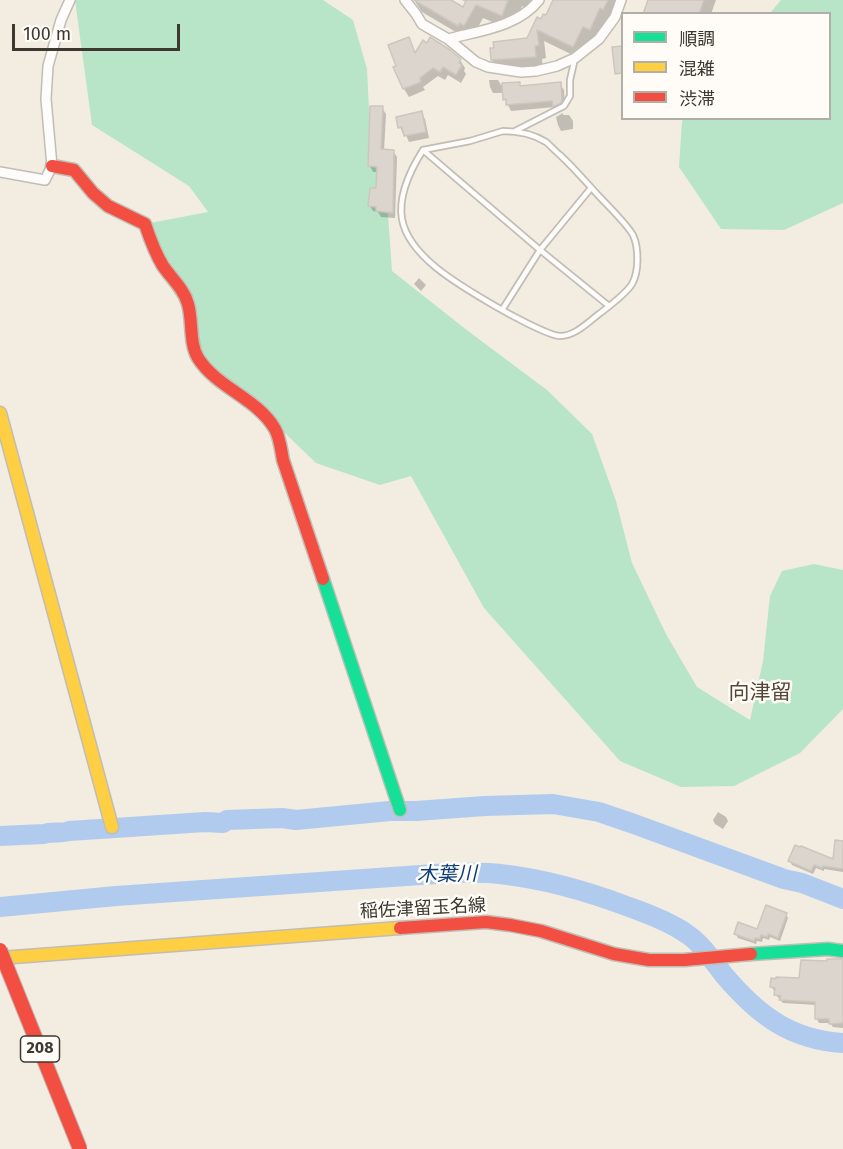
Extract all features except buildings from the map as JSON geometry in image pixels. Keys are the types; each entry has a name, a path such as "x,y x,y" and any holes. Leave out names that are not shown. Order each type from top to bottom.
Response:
{"main road":[{"path":"52,165 75,170 93,193 108,206 145,224 161,264 178,282 188,302 196,356 210,373 262,411 276,431 283,460 400,810"},
{"path":"0,413 112,827"},
{"name":"稲佐津留玉名線","path":"0,958 486,922 531,928 597,950 636,959 664,962 828,949 843,951"},
{"name":"208","path":"0,950 80,1149"}],"street":[{"path":"0,172 45,180 52,165 46,99 48,66 61,20 70,0"},
{"path":"405,0 422,24 448,39 476,62 488,67 521,72 557,66 575,58 598,39 615,17 621,0"},
{"path":"448,39 517,19 536,5 539,0"}],"lane":[{"path":"515,131 564,106 570,96 570,80 575,58"},
{"path":"503,131 529,134 547,142 617,215 633,236 639,264 632,284 609,306 571,335 558,337 502,310 452,279 435,267 411,243 402,218 403,195 411,169 423,150 470,141 503,131"},
{"path":"423,150 609,306"},
{"path":"502,310 540,250 591,188"}],"green space":[{"path":"75,0 323,0 353,20 367,69 371,151 388,215 392,271 547,390 592,434 616,501 632,563 666,634 697,687 750,720 763,661 770,596 782,571 814,564 843,570 843,709 800,753 734,786 681,787 620,761 484,608 411,476 380,485 316,463 262,411 196,356 188,302 145,224 208,212 189,186 92,125"},
{"path":"781,0 843,0 843,203 784,230 721,229 679,167 683,120 831,120 831,12 771,12"}],"waterway":[{"path":"0,836 205,822 223,823 227,820 282,818 296,820 390,811 553,804 599,812 843,899"},
{"name":"木葉川","path":"0,907 116,896 450,873 517,876 582,891 666,922 698,943 736,989 762,1013 807,1037 843,1043"}],"traffic: fast":[{"path":"323,579 400,810"},
{"path":"751,954 828,949 843,951"}],"traffic: slow":[{"path":"0,413 112,827"},
{"path":"0,958 400,928"}],"traffic: jam":[{"path":"52,166 74,170 93,193 108,206 145,224 160,261 186,299 193,346 198,358 216,377 258,409 275,429 283,460 323,579"},
{"path":"400,928 486,922 510,925 541,931 614,954 649,960 684,960 751,954"},
{"path":"0,950 80,1149"}],"district":[{"name":"向津留","path":"760,693"}]}
